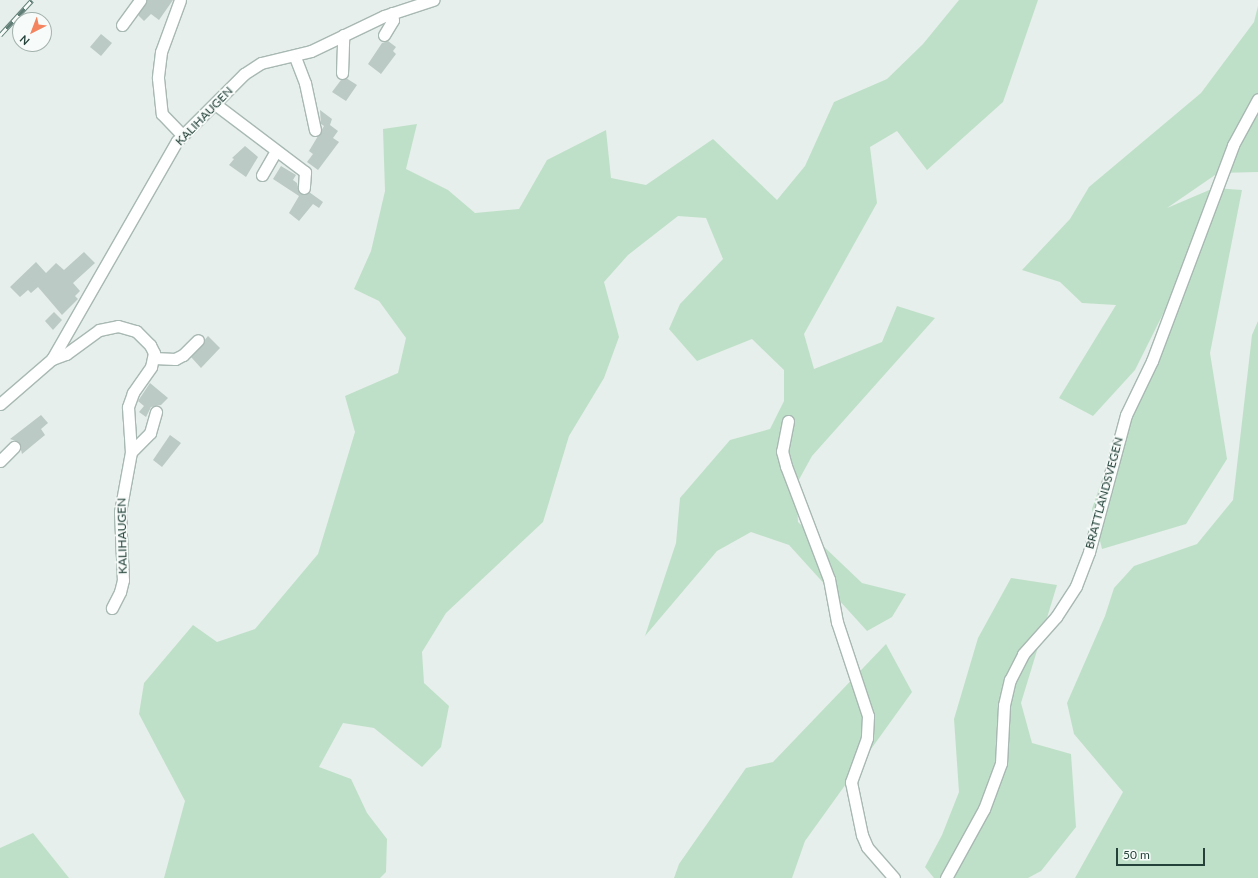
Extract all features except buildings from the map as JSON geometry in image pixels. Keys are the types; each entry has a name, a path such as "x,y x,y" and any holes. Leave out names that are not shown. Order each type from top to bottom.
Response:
{"street":[{"path":"122,25 140,0"},
{"path":"180,0 161,52 158,78 162,114 182,136"},
{"name":"KALIHAUGEN","path":"0,404 52,359 182,136 253,67 271,60 295,57 392,13 429,0"},
{"path":"384,35 393,20 392,13"},
{"path":"342,74 343,35"},
{"path":"295,57 305,83 315,130"},
{"name":"BRATTLANDSVEGEN","path":"946,878 984,809 1001,763 1004,705 1010,680 1022,654 1056,617 1076,586 1088,552 1126,415 1152,361 1233,145 1258,99"},
{"path":"214,104 305,172 304,188"},
{"path":"262,175 276,151"},
{"name":"KALIHAUGEN","path":"52,359 66,354 99,330 118,326 128,328 144,337 150,345 154,358 151,367 129,401 132,452 120,512 123,580 120,592 112,608"},
{"path":"154,358 175,359 183,355 198,340"},
{"path":"132,452 150,433 156,412"},
{"path":"788,420 782,451 786,466 829,579 843,644 863,697 868,716 867,738 851,782 862,835 867,846 894,878"},
{"path":"0,461 14,447"}],"green space":[{"path":"959,0 1038,0 1003,102 927,170 897,131 870,147 877,203 804,334 814,369 882,342 897,306 935,318 812,456 796,485 798,522 862,583 906,594 892,617 867,631 789,545 751,532 717,551 645,636 676,543 680,498 730,440 770,429 784,401 784,370 752,339 697,361 669,329 680,304 723,259 706,218 678,216 628,255 604,282 619,337 604,378 569,436 543,522 446,613 422,652 424,683 449,706 441,747 422,767 374,728 343,723 319,767 351,779 367,813 387,839 386,872 380,878 164,878 185,801 139,714 144,683 193,625 217,642 255,629 318,554 355,432 345,396 398,373 406,338 379,301 354,289 371,251 385,191 383,129 417,124 406,169 448,190 475,213 519,209 547,160 606,130 611,178 646,185 713,139 777,200 805,166 834,102 887,79 923,44"},
{"path":"1258,6 1258,172 1218,173 1167,208 1214,188 1242,190 1210,353 1227,459 1186,524 1102,549 1092,509 1114,444 1158,353 1168,304 1135,370 1093,416 1059,398 1116,305 1082,303 1060,282 1022,270 1070,219 1089,187 1201,93 1254,22"},
{"path":"1258,321 1258,878 1075,878 1123,792 1074,734 1067,703 1105,616 1114,588 1134,566 1197,544 1233,500 1252,335"},
{"path":"1011,578 1057,585 1021,703 1032,743 1071,754 1076,827 1041,871 1028,878 934,878 925,867 942,835 959,792 954,719 978,638"},
{"path":"886,644 912,692 805,841 792,878 674,878 679,864 746,768 773,762"},
{"path":"33,833 69,878 0,878 0,848"}],"railway":[{"path":"0,35 32,0"}]}
